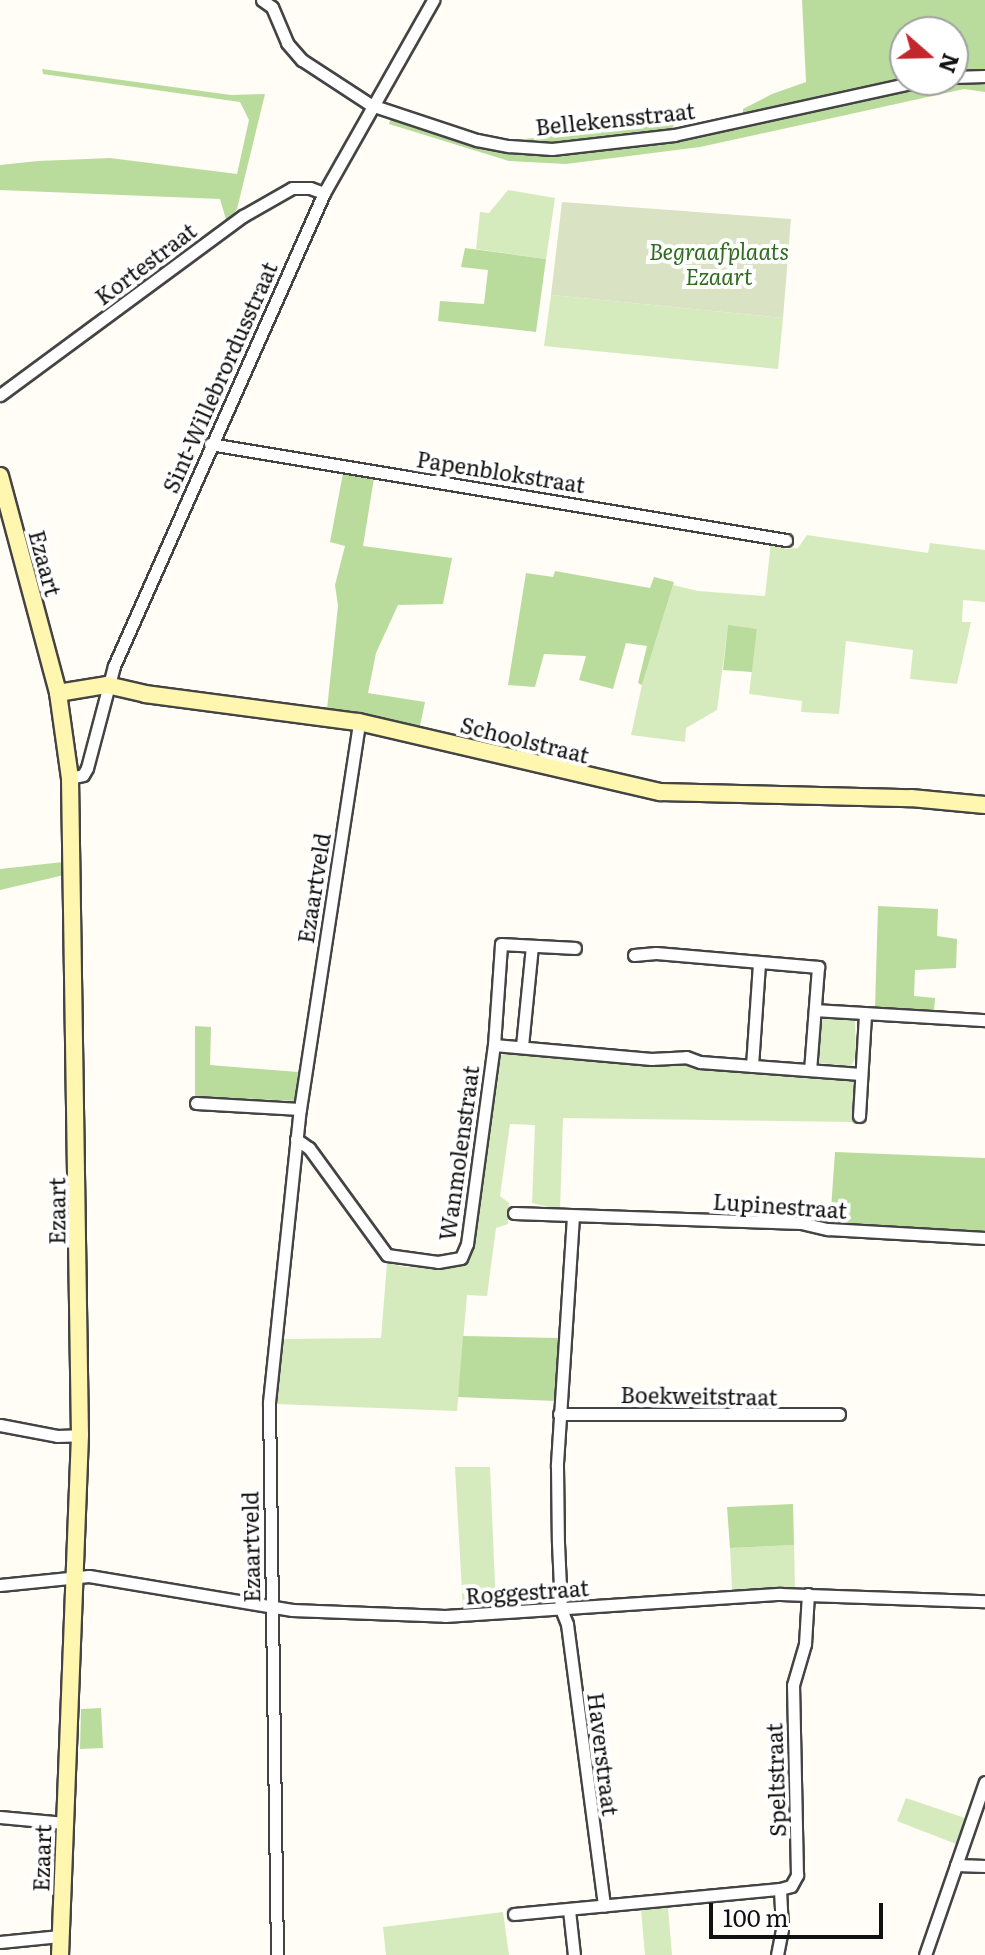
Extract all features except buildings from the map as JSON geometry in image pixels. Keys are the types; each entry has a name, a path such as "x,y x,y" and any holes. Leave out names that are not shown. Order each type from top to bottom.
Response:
{"main road":[{"name":"Ezaart","path":"0,476 58,693 70,778 80,1435 60,1955"},
{"name":"Schoolstraat","path":"58,693 107,685 145,694 359,722 610,783 660,792 911,798 985,805"}],"street":[{"name":"Sint-Willebrordusstraat","path":"70,778 83,775 87,768 107,685 210,444 324,193 433,0"},
{"name":"Bellekensstraat","path":"270,2 287,43 302,60 371,105 489,143 552,149 716,128 889,88"},
{"name":"Kortestraat","path":"0,395 243,216 292,188 310,188 324,193"},
{"name":"Papenblokstraat","path":"210,444 786,540"},
{"name":"Ezaartveld","path":"277,1955 269,1402 296,1139 359,722"},
{"name":"Wanmolenstraat","path":"296,1139 316,1157 387,1255 453,1262 461,1258 467,1244 494,1045 501,944 575,948"},
{"path":"522,1046 532,946"},
{"path":"634,955 656,953 818,967 810,1070"},
{"path":"752,1066 759,962"},
{"path":"815,1010 985,1020"},
{"path":"859,1116 865,1015"},
{"name":"Wanmolenstraat","path":"494,1045 651,1059 686,1057 700,1062 861,1074"},
{"path":"196,1103 300,1109"},
{"name":"Lupinestraat","path":"514,1213 801,1223 828,1229 985,1238"},
{"path":"561,1609 557,1466 573,1216"},
{"name":"Boekweitstraat","path":"559,1414 821,1417 839,1414"},
{"path":"0,1425 57,1436 80,1435"},
{"name":"Roggestraat","path":"0,1585 75,1577 103,1578 271,1607 445,1616 736,1595 808,1594 985,1601"},
{"name":"Speltstraat","path":"780,1889 791,1886 797,1875 793,1685 805,1644 808,1594"},
{"name":"Haverstraat","path":"561,1609 567,1624 604,1906"},
{"path":"925,1955 985,1782"},
{"path":"0,1817 65,1823"},
{"path":"956,1865 985,1866"},
{"path":"514,1914 780,1889 782,1929 777,1955"},
{"path":"569,1910 574,1955"},
{"path":"0,1942 60,1936"}],"green space":[{"path":"802,0 985,0 985,92 969,90 969,16 889,16 889,96 932,96 700,147 566,164 509,161 389,124 391,117 513,151 515,140 673,123 674,130 743,114 743,109 806,82"},
{"path":"42,69 231,95 265,94 237,209 227,223 220,199 0,190 0,165 38,161 110,158 237,174 249,120 240,102 43,74"},
{"path":"508,190 555,198 546,259 476,249 480,212 489,213"},
{"name":"Begraafplaats Ezaart","path":"562,202 791,219 783,318 551,295"},
{"path":"465,248 546,259 536,332 438,321 440,301 484,304 488,270 461,267"},
{"path":"551,295 783,318 778,369 544,346"},
{"path":"343,473 374,478 363,546 452,558 443,604 398,605 376,653 368,693 425,702 420,726 327,709 338,606 335,585 345,546 330,542"},
{"path":"807,535 928,553 930,543 985,550 985,602 963,600 962,622 971,622 957,684 910,679 913,650 846,641 839,714 801,712 802,701 749,694 757,629 728,626 717,710 686,728 685,742 631,735 642,685 673,585 698,591 765,596 771,542 786,549 798,548"},
{"path":"555,571 650,588 654,577 674,582 642,685 638,683 647,646 626,643 613,689 579,680 586,656 544,654 535,687 508,685 526,573 553,577"},
{"path":"728,625 757,629 752,672 723,670"},
{"path":"63,862 64,875 0,890 0,869"},
{"path":"878,906 938,909 937,936 957,939 956,968 915,970 914,996 935,998 934,1011 875,1008"},
{"path":"826,1016 855,1021 856,1056 851,1066 819,1063 818,1027"},
{"path":"195,1026 211,1027 210,1065 298,1072 295,1101 195,1096"},
{"path":"507,1053 855,1078 853,1122 563,1118 560,1210 532,1203 535,1125 510,1124 500,1196 509,1203 508,1224 496,1228 487,1296 467,1295 457,1411 275,1404 281,1339 381,1338 387,1263 404,1267 454,1268 471,1254 498,1056"},
{"path":"835,1152 985,1158 985,1231 830,1224"},
{"path":"463,1336 559,1338 555,1401 458,1397"},
{"path":"455,1467 490,1467 496,1609 463,1610"},
{"path":"793,1504 794,1545 730,1548 727,1507"},
{"path":"794,1545 795,1589 732,1590 730,1548"},
{"path":"101,1708 103,1748 80,1749 81,1709"},
{"path":"906,1798 965,1818 956,1844 897,1821"},
{"path":"668,1908 672,1955 645,1955 641,1910"},
{"path":"503,1912 509,1955 386,1955 383,1927"}]}
